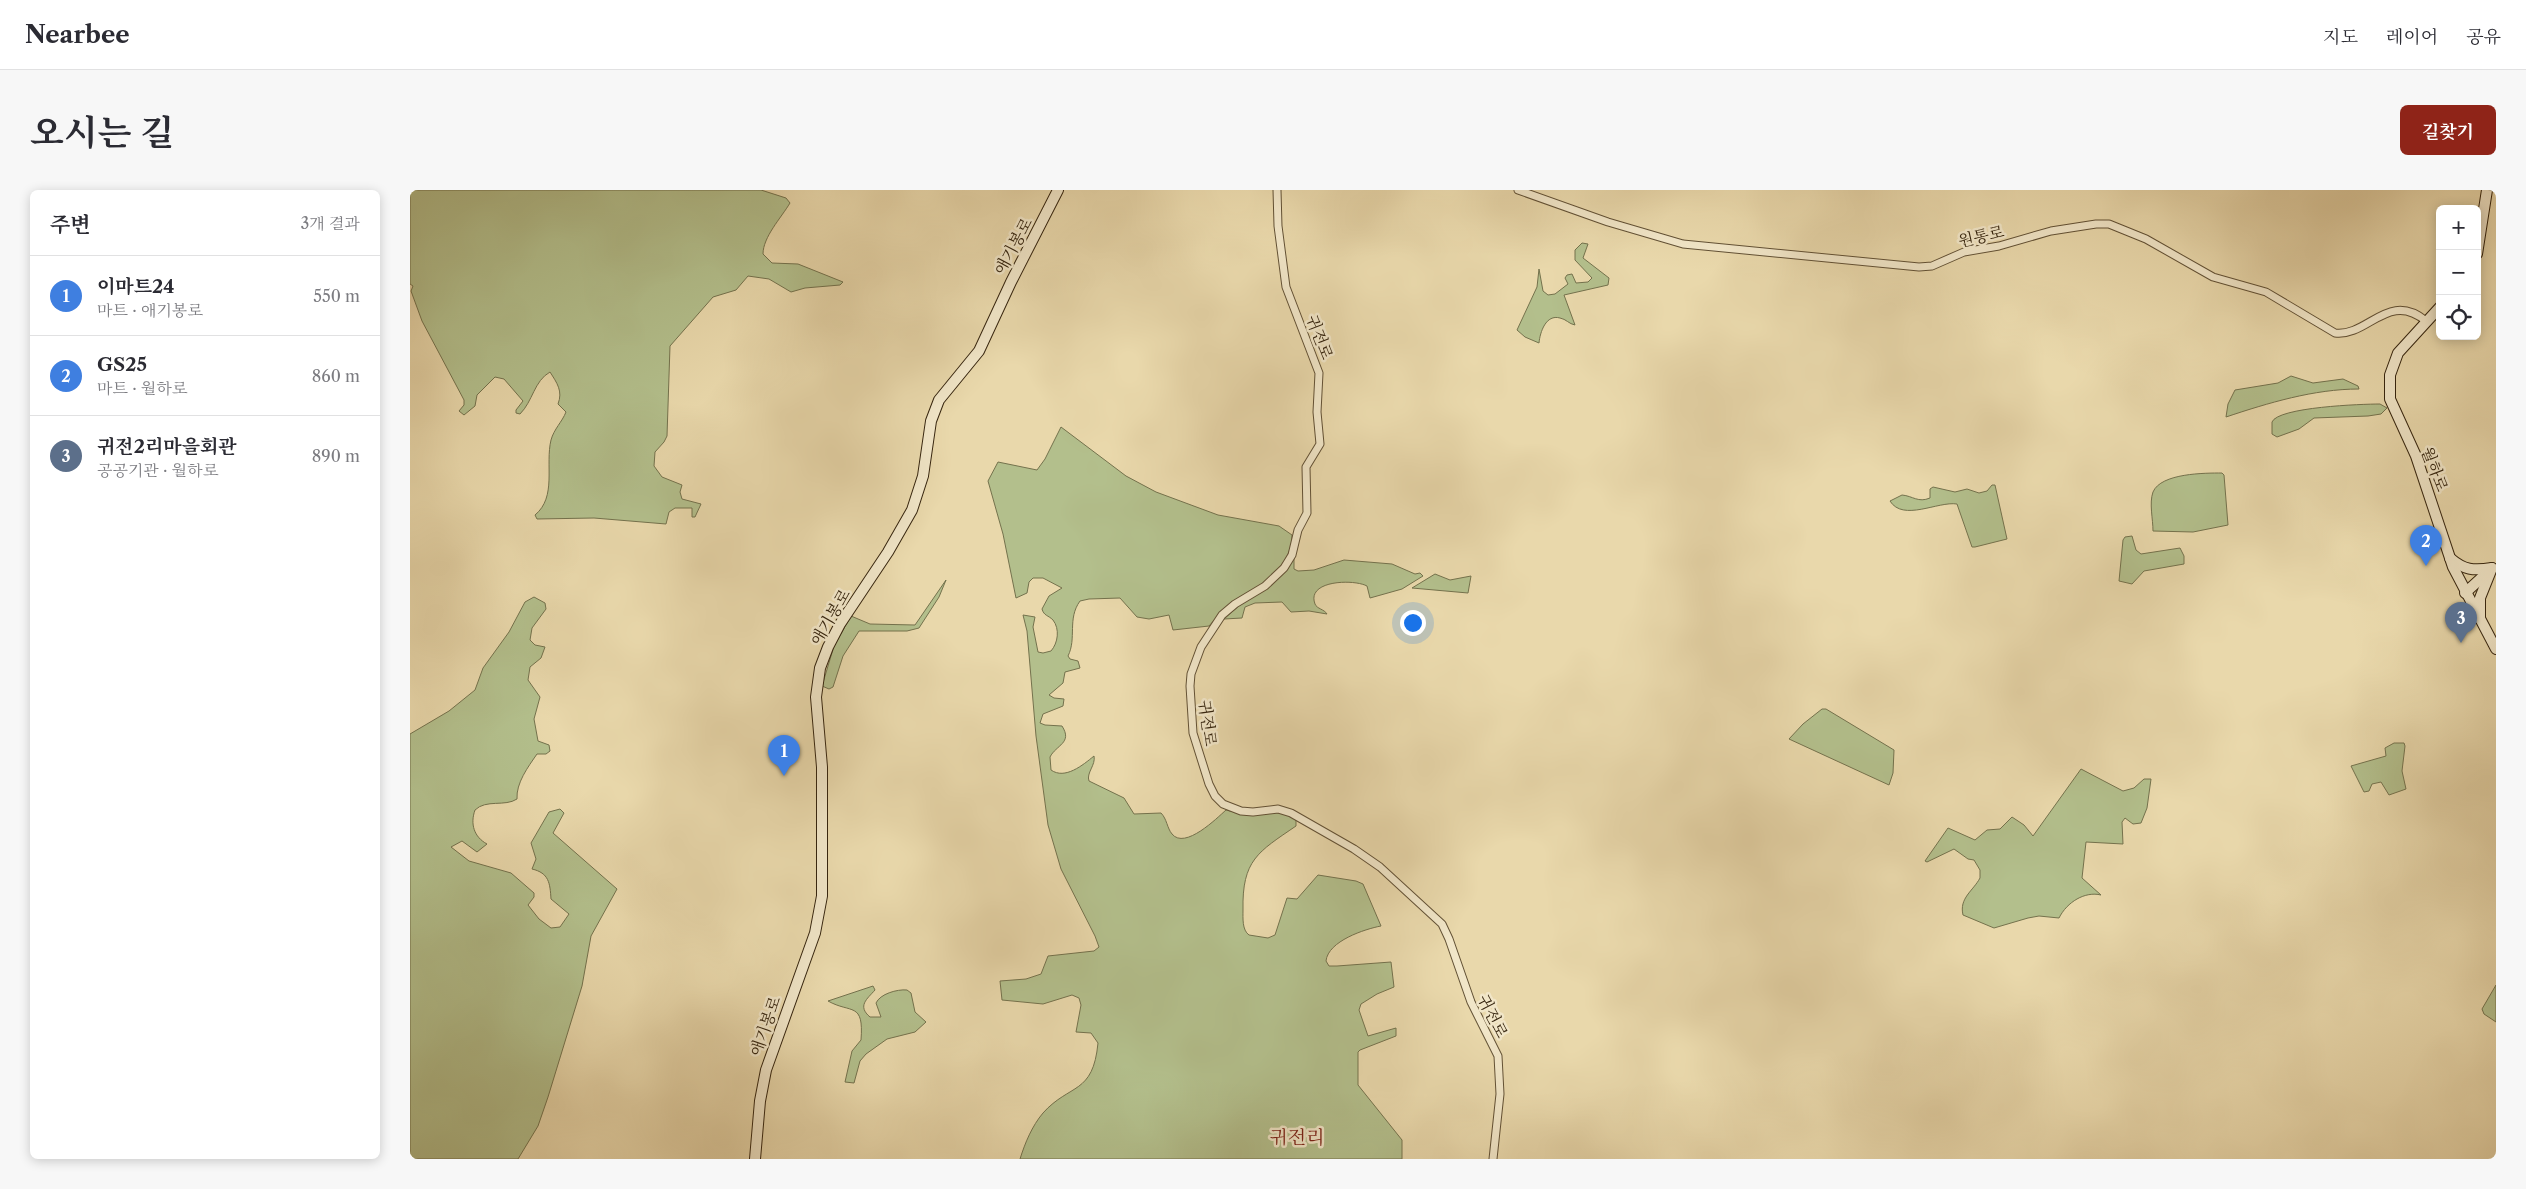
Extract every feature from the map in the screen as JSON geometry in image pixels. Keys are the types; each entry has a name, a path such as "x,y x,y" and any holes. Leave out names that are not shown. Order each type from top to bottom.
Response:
{"main road":[{"name":"애기봉로","path":"755,1159 760,1101 766,1070 815,933 820,910 822,767 816,697 820,668 840,624 888,552 912,510 923,476 931,421 939,400 979,351 1011,282 1058,190"},
{"path":"2478,250 2487,190"},
{"name":"월하로","path":"2436,311 2398,353 2390,375 2389,391 2394,410 2416,456 2449,557 2465,593 2496,649"},
{"path":"2449,557 2465,569 2472,570 2494,566"},
{"path":"2465,593 2494,566"},
{"path":"2480,621 2480,598 2494,566"}],"street":[{"name":"귀전로","path":"1277,190 1278,226 1286,287 1319,373 1317,412 1320,444 1306,467 1307,513 1298,530 1294,550 1288,561 1265,586 1235,604 1222,615 1201,647 1191,674 1193,733 1209,784 1215,796 1223,804 1241,811 1253,812 1278,809 1291,813 1354,849 1380,868 1442,924 1471,1002 1498,1056 1500,1100 1493,1159"},
{"name":"원통로","path":"1518,190 1608,222 1683,244 1919,267 1932,266 1964,252 1999,246 2051,231 2096,224 2109,224 2146,239 2214,277 2266,292 2334,333 2346,332 2393,311 2411,311 2426,320"}],"green space":[{"path":"410,190 761,190 786,198 790,203 769,234 763,254 772,263 798,264 843,282 840,285 805,288 791,292 769,279 748,276 736,290 713,297 670,346 667,436 655,452 654,466 662,477 682,485 680,492 682,499 701,504 695,517 692,517 692,508 675,508 669,512 666,524 594,518 537,519 535,515 542,508 548,490 551,440 566,412 558,404 560,395 558,387 550,372 540,381 520,414 516,413 516,410 523,401 504,379 495,377 477,395 475,406 464,415 459,411 464,405 464,400 422,321 411,291 413,286 410,284"},
{"path":"1582,243 1588,244 1583,258 1609,278 1608,285 1564,295 1575,325 1555,317 1547,321 1539,343 1525,337 1517,330 1537,287 1539,269 1543,291 1548,295 1555,294 1568,284 1565,278 1567,275 1572,274 1576,283 1588,282 1592,278 1575,260 1575,250"},
{"path":"2291,376 2313,383 2343,379 2358,386 2359,389 2308,394 2226,417 2228,404 2235,390 2278,383"},
{"path":"2380,404 2387,408 2381,414 2314,418 2299,429 2277,437 2272,434 2272,422 2278,417 2289,413 2322,407"},
{"path":"1061,427 1126,476 1156,492 1218,515 1279,526 1292,535 1290,548 1284,561 1275,572 1252,593 1216,618 1209,626 1173,630 1169,615 1149,619 1137,617 1120,598 1080,601 1074,615 1071,649 1068,656 1070,659 1078,661 1080,668 1065,672 1063,683 1049,695 1054,698 1064,699 1063,706 1043,714 1040,723 1062,726 1066,736 1065,740 1050,757 1051,770 1056,773 1068,772 1079,767 1094,756 1094,763 1088,778 1089,781 1124,798 1134,814 1161,813 1170,832 1178,838 1192,836 1226,810 1280,813 1296,820 1296,826 1262,851 1249,868 1243,893 1243,917 1244,927 1249,935 1268,938 1275,935 1287,898 1297,899 1318,875 1356,881 1363,884 1381,926 1357,933 1340,942 1328,954 1326,961 1329,966 1391,962 1394,987 1377,994 1361,1004 1359,1010 1368,1036 1396,1028 1396,1036 1358,1052 1358,1085 1402,1140 1402,1159 1020,1159 1035,1123 1043,1113 1086,1080 1095,1060 1098,1043 1091,1033 1076,1032 1081,1005 1079,998 1072,995 1043,1004 1002,1000 1000,981 1026,979 1041,974 1048,956 1094,951 1099,947 1061,869 1048,825 1036,736 1027,631 1023,615 1035,617 1033,627 1038,652 1051,651 1057,640 1057,628 1053,620 1042,609 1049,596 1062,588 1043,578 1033,578 1029,582 1027,593 1016,598 1003,534 988,481 998,462 1037,470 1045,459"},
{"path":"2222,473 2224,475 2228,525 2193,532 2153,531 2151,501 2153,492 2158,486 2165,481 2184,475"},
{"path":"1992,485 1995,485 2007,539 1975,547 1972,547 1957,504 1903,510 1896,507 1890,501 1902,495 1919,500 1930,498 1930,489 1933,487 1955,492 1967,489 1979,493 1987,491"},
{"path":"2132,536 2136,550 2141,554 2180,548 2184,556 2184,564 2144,571 2132,584 2119,581 2123,540 2125,537"},
{"path":"1294,557 1294,569 1298,571 1314,570 1344,560 1392,564 1415,574 1420,573 1423,576 1402,589 1370,598 1367,586 1361,584 1342,582 1324,586 1314,596 1316,606 1327,614 1309,611 1291,612 1282,602 1255,603 1245,607 1242,618 1224,619"},
{"path":"1435,574 1450,580 1471,576 1468,593 1412,588"},
{"path":"946,580 939,597 919,628 907,631 859,631 843,656 833,687 829,689 822,686 834,646 851,616 870,624 915,625"},
{"path":"534,597 545,603 546,609 532,628 530,640 535,645 545,647 541,658 530,667 528,680 540,697 534,719 538,741 549,745 550,751 546,754 537,754 526,770 518,787 517,799 507,803 485,805 475,810 474,830 479,838 487,844 477,852 462,841 451,847 469,861 511,873 534,893 534,897 528,905 539,919 551,928 560,927 569,914 551,899 548,879 542,873 532,869 536,859 531,843 549,812 560,809 564,813 553,833 617,889 591,936 582,986 548,1097 538,1126 518,1159 410,1159 410,734 449,711 475,690 483,668 509,632 525,602"},
{"path":"1822,709 1826,709 1894,750 1893,773 1889,785 1789,739 1803,724"},
{"path":"2394,743 2404,743 2405,746 2402,771 2406,789 2389,795 2381,782 2372,784 2369,791 2364,792 2351,766 2386,756 2385,748"},
{"path":"2081,769 2123,791 2134,788 2144,779 2151,779 2147,808 2141,823 2133,824 2125,818 2122,822 2123,844 2086,842 2082,878 2101,895 2083,896 2077,899 2062,912 2059,918 2039,916 1994,928 1963,915 1962,909 1965,899 1980,878 1980,870 1974,860 1968,859 1954,849 1927,862 1925,861 1948,828 1975,840 1987,830 2000,829 2012,817 2024,825 2033,836"},
{"path":"2496,985 2496,1022 2484,1014 2482,1009"},
{"path":"873,986 875,990 866,1000 864,1006 866,1013 870,1017 881,1017 876,1003 881,997 894,991 907,990 911,993 915,1012 926,1022 915,1032 887,1039 866,1054 860,1061 854,1083 845,1082 852,1051 861,1040 860,1019 854,1011 828,1001"}],"place":[{"name":"GS25","path":"2426,566"},
{"name":"귀전2리마을회관","path":"2461,643"},
{"name":"이마트24","path":"784,776"}],"district":[{"name":"귀전리","path":"1297,1137"}]}
